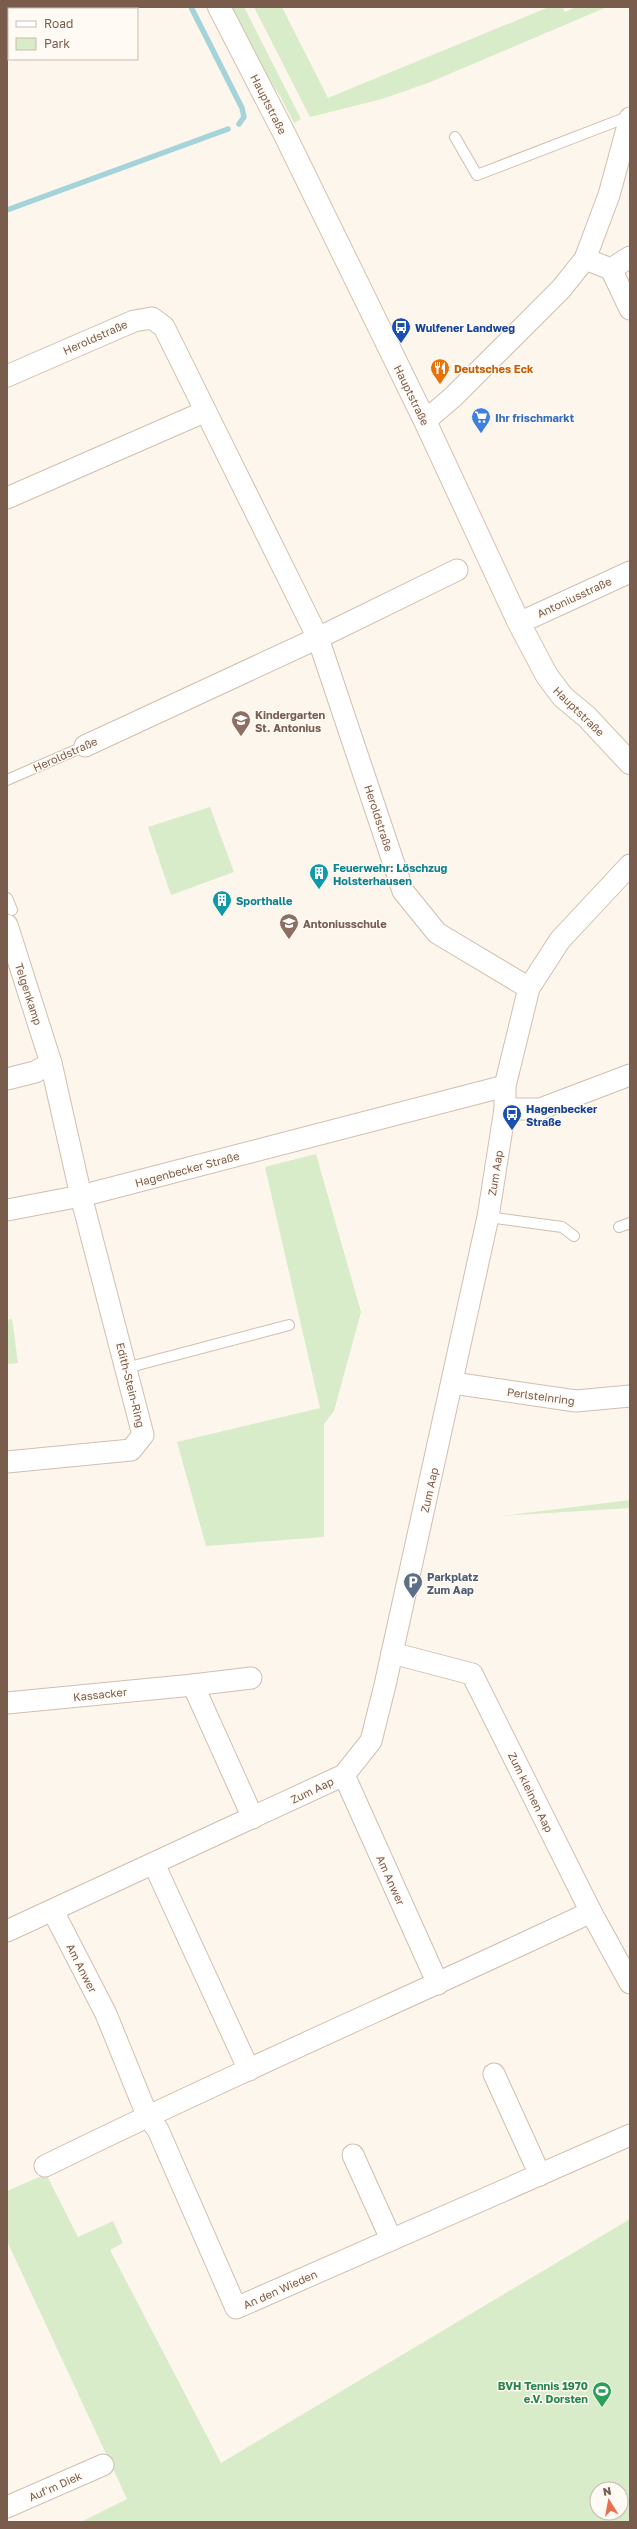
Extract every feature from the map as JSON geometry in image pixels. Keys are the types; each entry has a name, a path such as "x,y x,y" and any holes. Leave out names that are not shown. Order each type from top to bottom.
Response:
{"main road":[{"name":"Hauptstraße","path":"219,7 285,135 425,421 519,623 553,687 586,717 630,763"}],"street":[{"path":"425,421 453,398 550,300 585,259 609,195 630,117"},
{"path":"611,269 630,257"},
{"path":"585,259 611,269 630,309"},
{"name":"Heroldstraße","path":"7,376 134,321 152,318 164,327 204,412 318,638 403,892 437,933 529,988"},
{"path":"7,498 204,412"},
{"name":"Heroldstraße","path":"85,746 318,638 457,570"},
{"name":"Antoniusstraße","path":"519,623 630,572"},
{"name":"Zum Aap","path":"7,1931 344,1775 371,1741 453,1383 488,1218 505,1109 505,1086 529,988 560,940 595,906 630,866"},
{"name":"Telgenkamp","path":"8,911 51,1063 81,1196"},
{"path":"7,1079 35,1072 51,1063"},
{"path":"505,1109 540,1108 630,1075"},
{"name":"Hagenbecker Straße","path":"7,1210 81,1196 505,1086"},
{"name":"Edith-Stein-Ring","path":"7,1462 131,1450 143,1435 81,1196"},
{"name":"Perlsteinring","path":"453,1383 576,1402 630,1396"},
{"name":"Zum kleinen Aap","path":"392,1653 472,1674 591,1912 630,1983"},
{"name":"Kassacker","path":"7,1704 251,1678"},
{"path":"193,1685 253,1818"},
{"name":"Am Anwer","path":"344,1775 438,1984"},
{"path":"154,1864 249,2070"},
{"name":"Am Anwer","path":"53,1911 106,2014 148,2115 158,2130 186,2198"},
{"path":"45,2166 148,2115 438,1984 591,1912"},
{"path":"494,2074 540,2175"},
{"name":"An den Wieden","path":"186,2198 236,2308 390,2239 630,2135"},
{"path":"353,2155 390,2239"},
{"name":"Auf'm Diek","path":"7,2507 103,2465"}],"lane":[{"path":"455,138 477,175 630,117"},
{"name":"Heroldstraße","path":"7,780 85,746"},
{"path":"488,1218 562,1227 574,1236"},
{"path":"619,1228 630,1223"},
{"path":"126,1368 289,1325"}],"green space":[{"path":"230,7 244,7 301,119 294,123 279,94 259,64"},
{"path":"254,7 282,7 328,98 549,7 562,7 565,12 576,7 607,7 428,83 382,99 310,117"},
{"path":"210,807 234,872 171,895 148,827"},
{"path":"316,1154 361,1312 334,1411 324,1424 324,1537 206,1546 177,1442 320,1408 265,1167"},
{"path":"12,1319 18,1363 7,1364 7,1320"},
{"path":"630,1500 630,1508 501,1516"},
{"path":"46,2174 78,2237 113,2221 123,2243 110,2250 221,2463 630,2219 630,2522 81,2522 127,2499 7,2241 7,2191"}],"waterway":[{"path":"191,7 242,108 244,117 239,124"},
{"path":"7,210 228,129"}],"place":[{"name":"Wulfener Landweg","path":"401,344"},
{"name":"Deutsches Eck","path":"440,385"},
{"name":"Ihr frischmarkt","path":"481,434"},
{"name":"Kindergarten St. Antonius","path":"241,737"},
{"name":"Feuerwehr: Löschzug Holsterhausen","path":"319,890"},
{"name":"Sporthalle","path":"222,917"},
{"name":"Antoniusschule","path":"289,940"},
{"name":"Hagenbecker Straße","path":"512,1131"},
{"name":"Parkplatz Zum Aap","path":"413,1599"},
{"name":"BVH Tennis 1970 e.V. Dorsten","path":"602,2408"}]}
